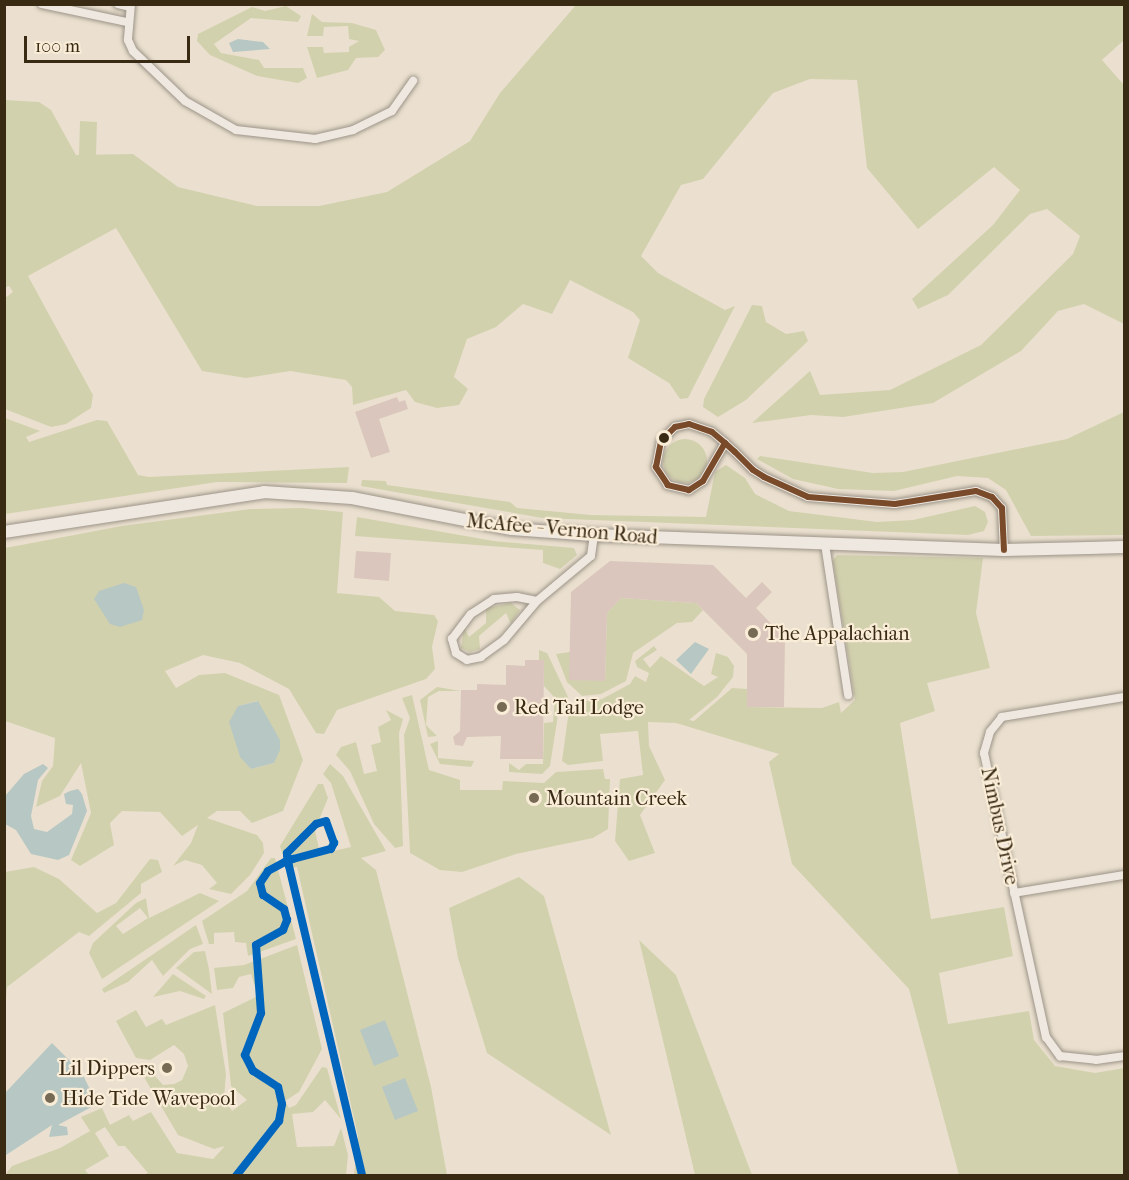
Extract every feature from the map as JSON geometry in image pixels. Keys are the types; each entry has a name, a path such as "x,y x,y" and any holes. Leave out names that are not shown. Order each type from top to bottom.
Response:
{"main road":[{"name":"McAfee - Vernon Road","path":"4,532 264,492 352,498 512,529 594,535 1004,550 1125,547"}],"street":[{"path":"42,4 129,12"},
{"path":"118,4 129,12 133,51 184,101 209,119 259,136 319,139 353,130 392,111 413,81"},
{"path":"725,443 703,481 689,490 668,485 656,467 661,441 675,427 696,425 725,443 753,470 808,497 895,504 969,490 984,493 998,502 1005,516 1004,550"},
{"path":"537,601 504,597 481,606 457,628 452,646 467,660 482,657 504,640 537,601 591,556 594,535"},
{"path":"825,544 848,695"},
{"name":"Nimbus Drive","path":"1125,697 1002,717 990,732 984,753 1046,1036 1060,1056 1096,1060 1125,1056"},
{"path":"1014,893 1125,875"}],"green space":[{"path":"576,5 1124,5 1124,40 1102,60 1124,85 1124,324 1084,304 1058,311 1021,351 933,403 843,417 811,415 752,423 810,371 820,395 890,390 981,345 1073,254 1080,236 1047,209 1030,214 948,295 918,309 912,299 993,225 1020,190 994,167 918,229 867,168 857,80 810,79 773,93 703,179 681,185 641,256 658,273 725,310 735,306 688,398 680,399 669,383 628,358 640,320 633,312 570,280 552,314 523,304 496,327 467,339 454,377 468,389 459,405 437,408 415,402 406,390 353,405 352,387 346,380 290,371 246,378 202,371 116,228 28,276 93,395 91,408 66,424 51,427 5,409 5,298 13,292 9,286 4,288 5,100 39,102 51,110 76,155 133,154 178,187 257,206 319,206 387,192 470,141 500,93"},
{"path":"286,6 301,16 298,22 251,18 214,44 221,53 259,60 264,68 303,68 307,78 298,83 257,76 210,55 197,41 198,34 252,7 265,11"},
{"path":"312,14 322,22 352,23 376,30 385,50 378,57 356,58 348,70 317,78 307,47 323,47 324,53 349,52 349,47 359,41 349,39 348,26 324,27 323,36 307,36"},
{"path":"80,121 97,122 96,156 79,155"},
{"path":"752,305 762,306 766,322 786,334 804,331 808,341 746,400 718,417 703,407 704,399"},
{"path":"1124,412 1124,535 1031,536 1006,490 988,478 957,476 894,491 838,489 793,479 757,459 760,456 873,473 903,472 1067,439"},
{"path":"5,418 40,431 26,437 29,442 97,420 107,421 138,475 149,477 349,467 347,483 217,482 5,514"},
{"path":"685,439 694,440 701,445 706,452 706,470 701,477 694,482 685,483 676,482 669,477 664,470 663,461 664,452 669,445 676,440"},
{"path":"726,465 745,478 755,494 789,511 877,522 913,520 975,506 985,512 988,522 984,531 968,535 542,518 361,486 362,480 386,481 387,485 510,502 517,508 591,515 706,517 715,472"},
{"path":"302,508 343,512 337,593 379,597 395,611 434,615 438,621 432,647 435,669 426,679 337,710 324,734 316,733 289,689 240,663 203,655 165,671 176,688 199,675 225,673 279,695 303,760 283,811 252,823 240,811 217,811 207,818 257,835 263,843 264,853 250,875 231,894 209,889 217,883 202,865 185,860 173,866 191,843 198,825 182,836 160,812 122,811 110,823 114,845 80,866 71,860 91,813 81,763 60,796 36,807 42,781 53,766 55,738 5,721 5,548 122,526 250,509","holes":["257,701 274,763 251,769 238,706"]},
{"path":"357,517 494,541 574,548 577,555 560,569 543,563 543,550 355,536"},
{"path":"837,555 983,558 976,613 990,668 927,683 935,711 900,723 931,919 1004,907 1013,956 939,973 948,1024 1029,1011 1034,1040 1055,1066 1095,1073 1124,1068 1124,1175 959,1175 909,989 792,864 769,762 779,754 676,723 648,722 649,746 665,780 640,815 655,853 629,861 615,841 620,779 643,775 638,731 600,734 603,761 568,765 562,761 568,717 581,702 602,699 630,684 635,676 646,682 649,673 637,667 635,661 654,646 657,650 643,659 650,668 661,656 704,686 718,677 711,674 716,653 728,657 734,666 733,677 717,697 689,720 694,721 732,688 747,689 747,707 822,708 839,702 841,713 855,700 833,561"},
{"path":"621,598 696,603 703,610 692,622 677,623 633,653 626,681 601,694 582,696 567,682 556,654 570,652 605,681 607,613"},
{"path":"511,603 520,610 511,624 506,613 479,636 480,649 470,652 461,648 464,627 469,637 486,623 486,608"},
{"path":"539,650 547,653 568,697 558,715 550,766 542,774 509,772 509,763 519,770 526,764 543,764 544,723 553,722 555,698 544,686 544,661 539,660"},
{"path":"437,687 461,691 439,691 428,697 426,725 437,736 428,737 420,700"},
{"path":"412,695 429,770 460,780 460,790 502,790 503,781 544,783 556,772 603,769 605,779 610,779 608,829 593,838 516,854 462,872 440,870 410,853 404,735 410,718 402,698"},
{"path":"386,710 403,719 399,733 403,846 395,848 374,824 350,771 336,755 341,747 356,742 364,774 377,771 371,745 381,742 378,727 391,720"},
{"path":"438,741 438,758 474,761 471,767 440,764 430,744"},
{"path":"330,764 343,776 386,851 361,858 376,870 431,1087 447,1175 354,1175 358,1136 297,867 287,868 280,846 318,784 323,784 328,798 315,830 320,854 351,847 331,783 323,774"},
{"path":"271,858 275,858 296,939 248,956 246,943 235,942 234,932 214,933 214,944 209,944 202,921 247,891"},
{"path":"150,859 158,860 162,872 141,884 141,893 89,936 79,932 7,987 5,1010 5,872 34,867 59,879 97,913 116,903"},
{"path":"519,877 544,896 611,1135 487,1053 458,958 449,908"},
{"path":"200,893 219,901 102,979 89,953 93,943 136,903 146,898 149,918","holes":["140,908 148,918 123,934 116,926"]},
{"path":"196,925 203,944 190,949 163,976 152,960 128,982 104,993 102,989"},
{"path":"639,940 676,975 752,1175 695,1175"},
{"path":"297,945 322,1049 299,1092 285,1101 289,1108 296,1105 322,1067 327,1068 341,1119 325,1100 313,1112 292,1114 297,1147 334,1146 341,1128 348,1155 346,1175 143,1175 148,1173 125,1146 118,1146 105,1127 95,1133 109,1156 85,1170 89,1175 5,1175 12,1166 60,1148 90,1131 81,1117 102,1108 110,1125 129,1115 133,1121 151,1112 177,1153 213,1159 225,1146 214,1149 178,1135 138,1067 147,1067 163,1085 174,1084 182,1080 188,1066 184,1054 174,1045 150,1060 136,1058 116,1021 136,1010 146,1027 162,1019 166,1025 215,1005 226,1074 224,1098 232,1111 247,1100 231,1086 223,1013 258,996 251,974 239,977 233,988 217,990 214,968 244,965"},
{"path":"205,951 212,994 176,968 194,952"},
{"path":"173,974 206,996 204,999 180,991 153,997"}],"shaded area":[{"path":"238,39 263,42 270,49 233,52 229,43"},
{"path":"124,583 136,587 144,610 142,620 120,627 110,624 94,599 99,591"},
{"path":"695,642 709,649 691,674 676,660"},
{"path":"258,701 280,740 280,750 274,763 251,769 240,757 229,722 238,706"},
{"path":"43,764 48,768 38,780 31,816 34,829 47,832 72,814 73,805 66,804 64,794 70,791 78,789 82,794 87,811 69,855 58,860 31,854 16,830 5,824 5,796 24,774"},
{"path":"385,1020 399,1056 374,1066 360,1030"},
{"name":"Hide Tide Wavepool","path":"52,1043 82,1073 97,1104 58,1125 67,1127 68,1135 49,1137 52,1125 6,1155 5,1093"},
{"path":"405,1078 418,1111 395,1120 382,1087"}],"building":[{"path":"397,397 399,402 405,400 408,409 379,419 390,452 371,458 355,412"},
{"path":"356,551 391,553 389,581 354,578"},
{"name":"The Appalachian","path":"610,561 713,565 746,598 762,582 772,592 756,608 785,638 784,707 747,707 747,654 696,603 621,598 607,613 605,681 569,680 571,592"},
{"name":"Red Tail Lodge","path":"525,660 544,660 543,759 500,759 501,736 467,737 463,746 455,745 453,737 460,731 461,690 477,690 477,684 506,685 506,665 525,666"}],"transit line":[{"path":"725,443 703,481 689,490 668,485 656,467 661,441 675,427 689,424 712,432 725,443 735,452 753,470 764,477 808,497 895,504 976,491 992,497 1002,508 1004,550"},
{"path":"236,1176 279,1121 282,1104 278,1087 253,1071 245,1055 261,1013 256,945 283,930 287,920 284,909 263,895 260,883 268,871 285,862 293,859 331,849 334,843 326,821 316,824 287,855 289,866 362,1176"}],"place":[{"name":"The Appalachian","path":"753,633"},
{"name":"Red Tail Lodge","path":"502,707"},
{"name":"Mountain Creek","path":"534,798"},
{"name":"Lil Dippers","path":"167,1068"},
{"name":"Hide Tide Wavepool","path":"50,1098"}]}
